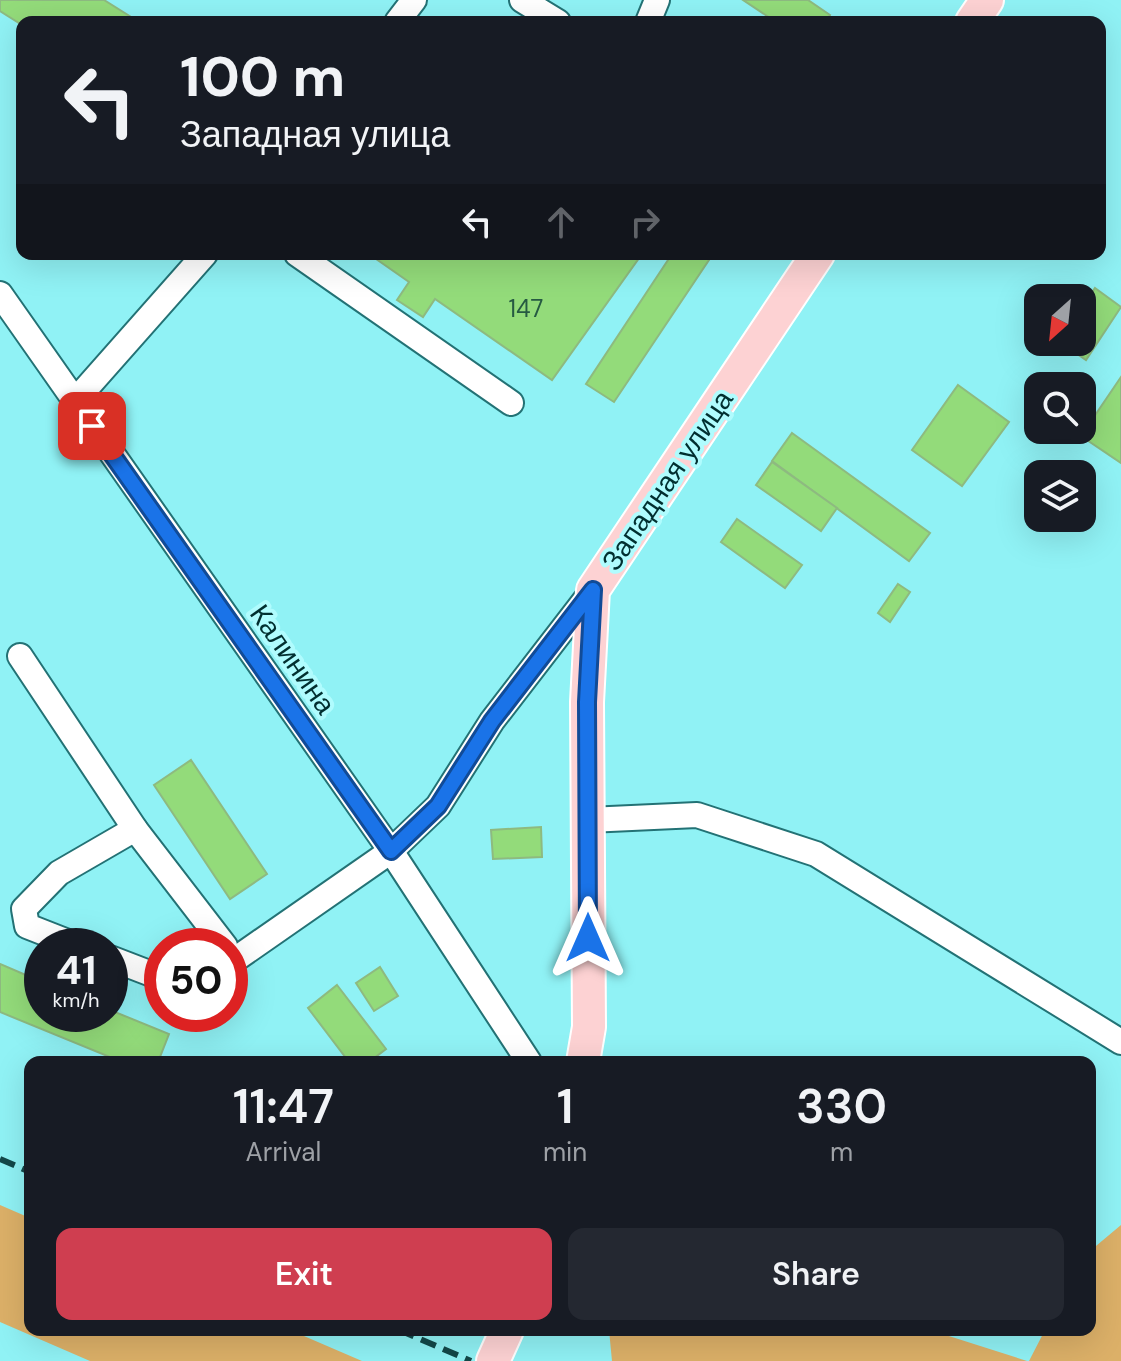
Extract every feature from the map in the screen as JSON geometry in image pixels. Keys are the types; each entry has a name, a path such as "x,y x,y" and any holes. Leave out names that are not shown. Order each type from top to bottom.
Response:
{"main road":[{"name":"Западная улица","path":"593,590 814,260"},
{"path":"584,1056 589,1027 587,702 593,590"},
{"path":"493,1361 504,1336"}],"street":[{"path":"402,16 414,0"},
{"path":"522,0 548,16"},
{"path":"75,401 200,260"},
{"path":"306,260 511,403"},
{"name":"Калинина","path":"0,294 391,851 525,1056"},
{"name":"Западная улица","path":"248,944 391,851 438,806 492,721 593,590"},
{"path":"20,656 135,829 209,928"},
{"path":"588,820 697,815 816,854 1121,1042"},
{"path":"32,928 27,926 24,909 59,873 135,829"}],"shaded area":[{"path":"0,1205 24,1215 24,1332 0,1322"},
{"path":"1121,1225 1121,1361 1029,1361 1042,1336 1096,1336 1096,1246"},
{"path":"32,1336 304,1336 362,1361 90,1361"},
{"path":"610,1336 949,1336 1027,1361 612,1361"}],"building":[{"path":"0,0 104,0 129,16 16,16 16,21 0,11"},
{"path":"743,0 808,0 830,15 829,16 767,16"},
{"path":"378,260 638,260 552,380 435,299 423,317 397,300 409,282"},
{"path":"668,260 709,260 614,402 586,384"},
{"path":"1096,289 1121,307 1096,345"},
{"path":"1121,377 1121,463 1093,444 1096,444 1096,414"},
{"path":"958,385 1009,422 962,486 912,450"},
{"path":"792,433 930,533 909,561 772,461"},
{"path":"772,462 837,508 821,531 756,485"},
{"path":"737,519 802,565 785,588 721,542"},
{"path":"898,584 910,592 890,622 878,613"},
{"path":"191,760 267,874 230,899 154,785"},
{"path":"541,827 542,857 493,859 491,830"},
{"path":"0,964 24,974 24,1022 0,1012"},
{"path":"380,967 398,996 374,1011 356,983"},
{"path":"337,985 386,1049 377,1056 344,1056 308,1008"},
{"path":"128,1017 144,1024 144,1032 169,1034 160,1056 107,1056 49,1032 128,1032"}],"railway":[{"path":"0,1159 24,1169"},
{"path":"413,1336 471,1361"}],"route":[{"path":"92,426 391,851 438,806 492,721 593,590 587,702 588,938"}]}
